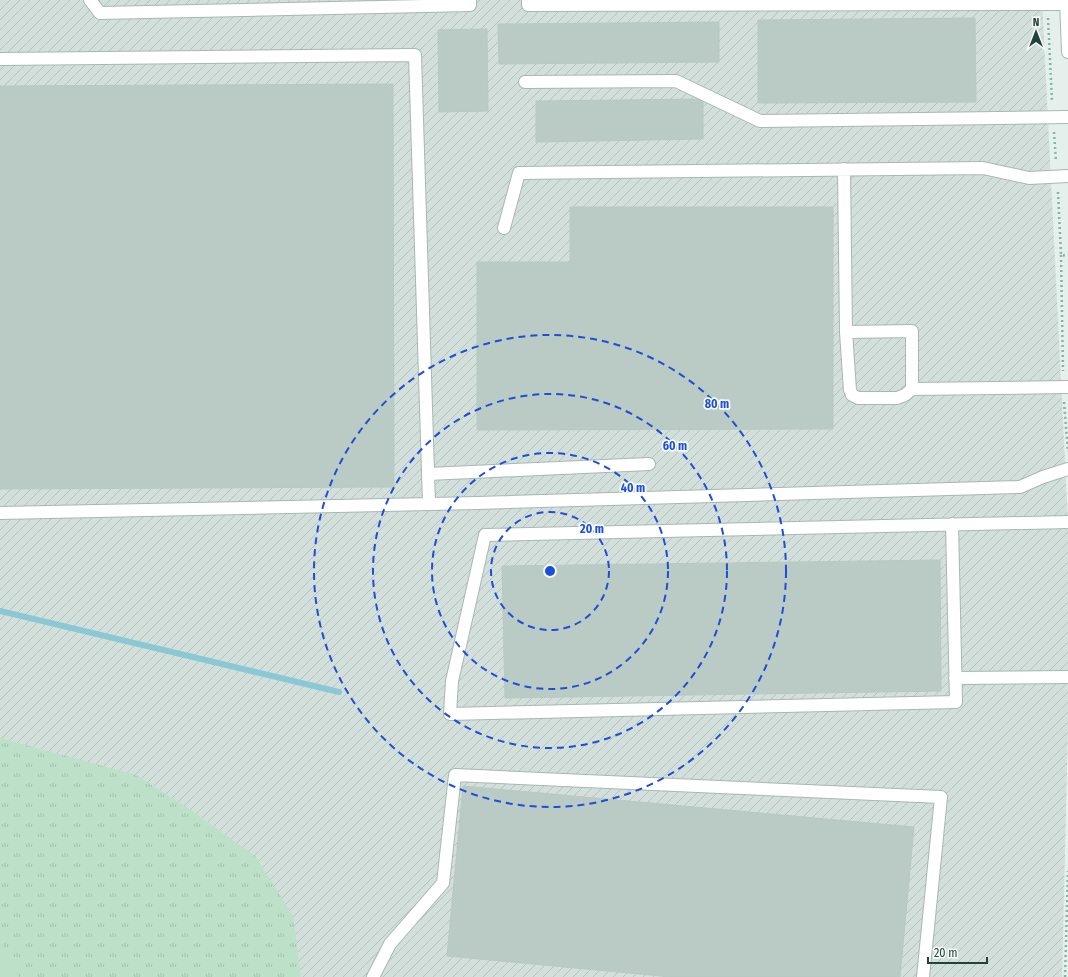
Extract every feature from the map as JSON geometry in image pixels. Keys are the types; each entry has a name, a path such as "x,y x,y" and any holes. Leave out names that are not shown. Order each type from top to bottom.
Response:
{"street":[{"path":"90,0 100,13 470,5 470,0"},
{"path":"528,0 528,5 1066,2 1068,52"},
{"path":"0,59 415,55 429,504"},
{"path":"525,82 676,81 760,122 1068,117"},
{"path":"504,228 519,173 983,168 1029,178 1068,176"},
{"path":"844,169 846,332 850,390 852,395 858,398 897,398 905,395 912,389 1066,387"},
{"path":"846,332 912,331 912,389"},
{"path":"428,474 649,464"},
{"path":"0,513 429,504 1020,487 1043,476 1068,469"},
{"path":"952,524 956,702 450,714 452,681 485,535 952,524 1068,522"},
{"path":"955,678 1068,677"},
{"path":"373,977 390,944 443,883 455,775 941,797 923,977"}],"path":[{"path":"1061,255 1068,452"},
{"path":"1065,977 1068,870"}],"shaded area":[{"path":"0,0 1042,0 1068,522 1068,726 1062,977 0,977"}],"green space":[{"path":"0,738 136,775 191,810 256,857 293,916 301,977 0,977"},
{"path":"0,940 19,977 0,977"}],"building":[{"path":"975,18 976,102 758,103 758,20"},
{"path":"719,22 719,62 499,64 498,24"},
{"path":"487,29 488,111 439,112 438,30"},
{"path":"393,84 394,487 0,489 0,86"},
{"path":"703,99 703,139 536,142 536,101"},
{"path":"570,207 833,207 833,429 477,430 477,262 570,262"},
{"path":"940,560 941,691 505,698 502,566"},
{"path":"463,786 914,827 900,977 671,977 447,956"}],"waterway":[{"path":"0,611 339,692"}]}
